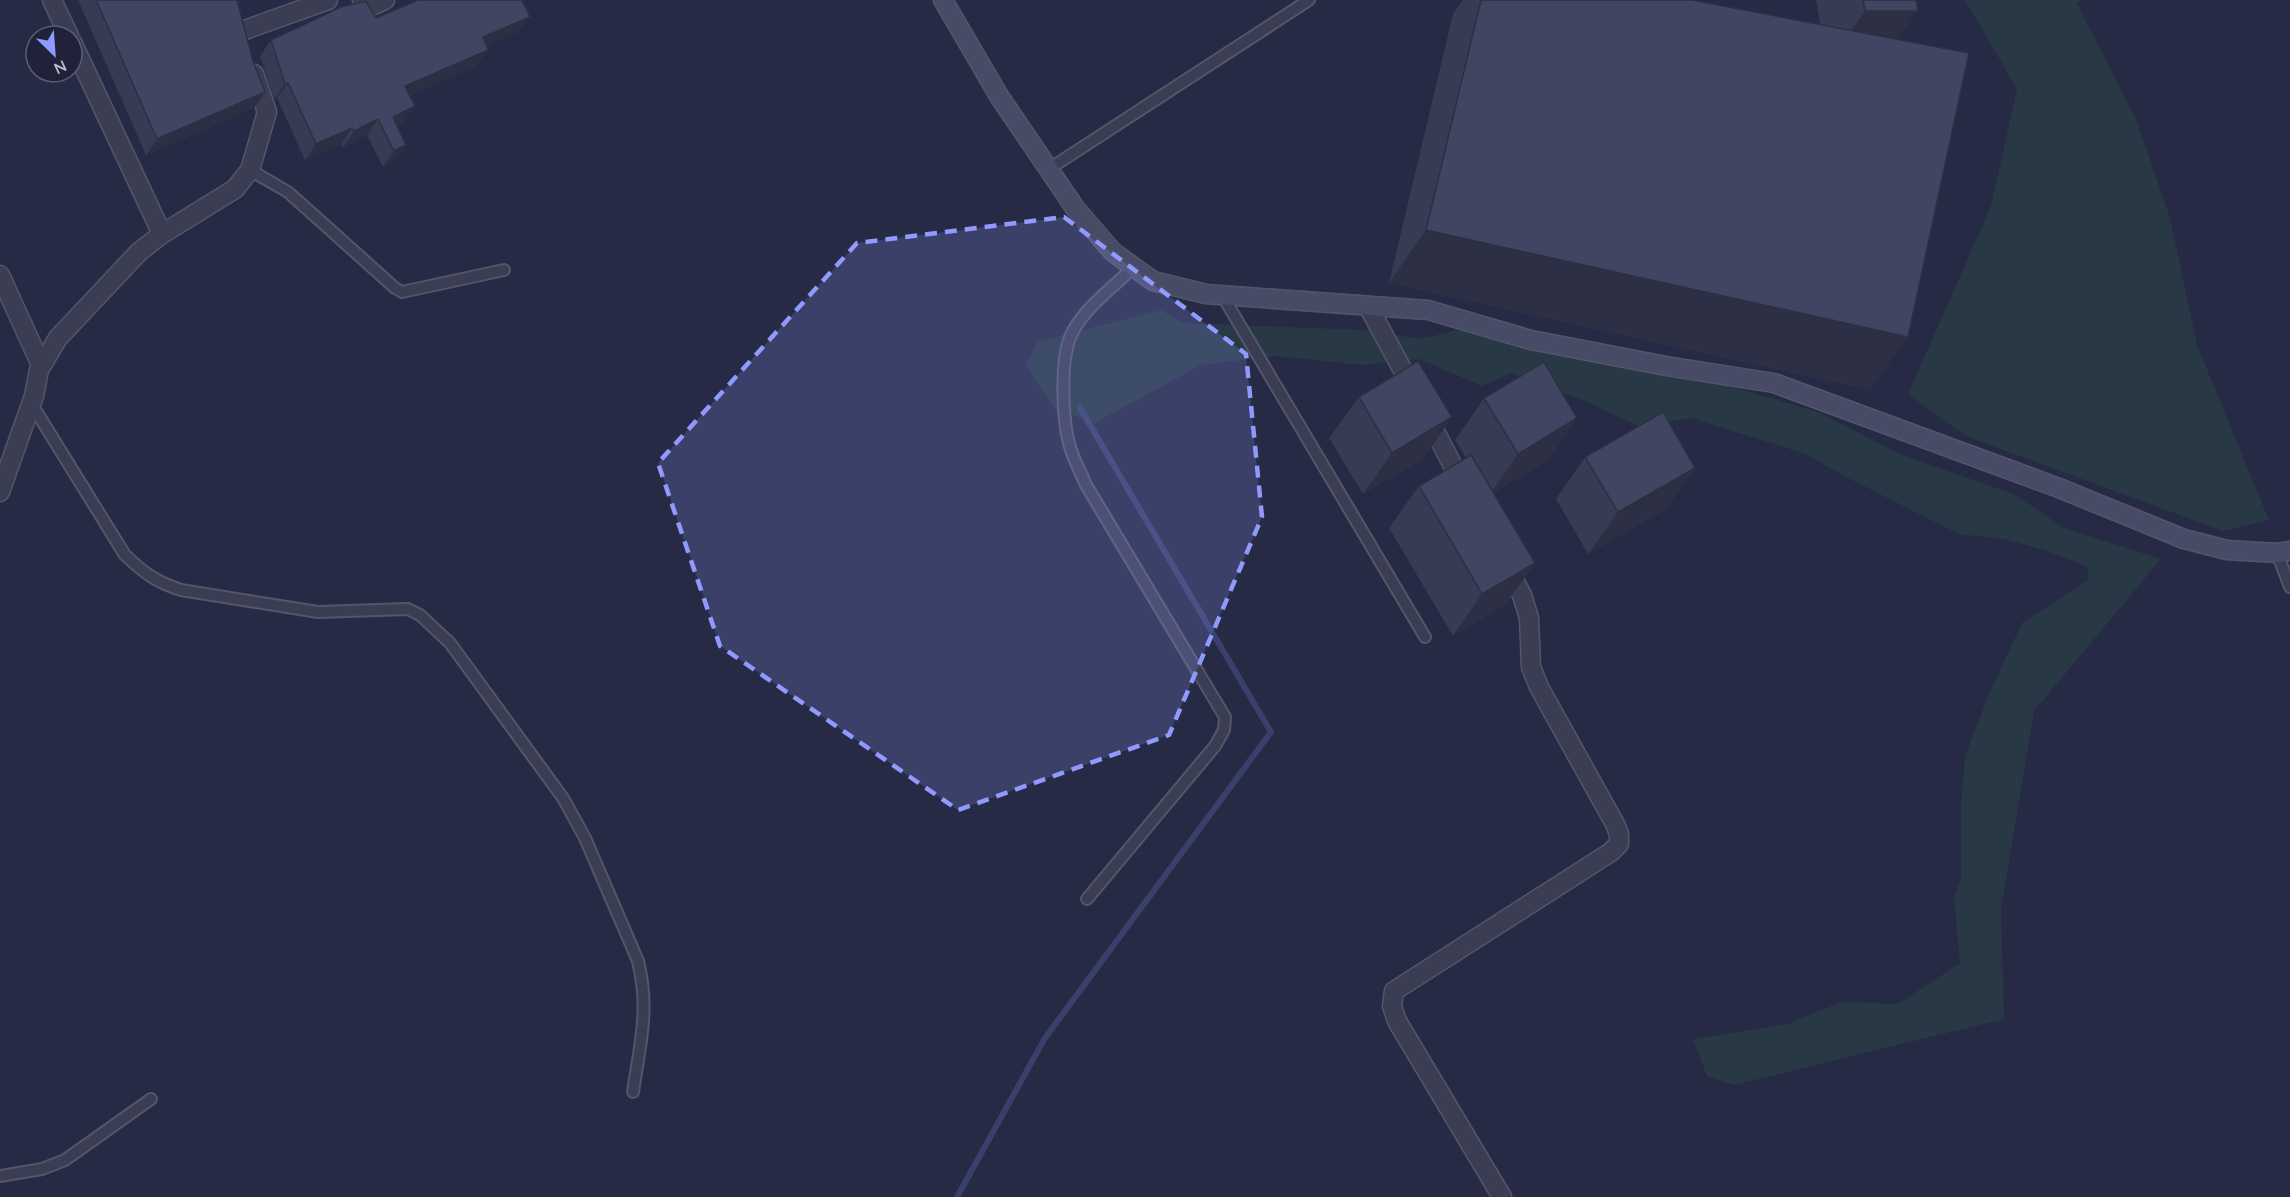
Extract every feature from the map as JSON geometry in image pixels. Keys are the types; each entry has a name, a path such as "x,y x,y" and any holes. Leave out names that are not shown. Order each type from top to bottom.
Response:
{"street":[{"path":"52,0 63,24"},
{"path":"242,31 328,0"},
{"path":"362,0 371,6 385,0"},
{"path":"943,0 999,96 1076,208 1113,252 1153,281 1206,294 1428,310 1531,340 1666,366 1774,383 2059,488 2184,539 2227,550 2283,552"},
{"path":"0,492 31,403 41,365 58,338 139,252 162,234 235,189 250,170 267,112 253,74 236,10"},
{"path":"84,68 162,234"},
{"path":"0,275 41,365"},
{"path":"1368,306 1472,502"},
{"path":"1500,554 1522,595 1529,618 1531,667 1539,687 1619,834 1619,844 1611,852 1394,991 1392,1006 1397,1020 1502,1197"}],"lane":[{"path":"1049,169 1309,0"},
{"path":"250,170 288,192 402,292 504,270"},
{"path":"1087,899 1215,746 1224,730 1225,717 1086,485 1071,450 1065,425 1064,359 1072,332 1085,314 1134,267"},
{"path":"1222,295 1425,638"},
{"path":"31,403 125,555 143,573 160,583 181,590 318,612 408,609 420,615 450,644 575,817 638,961 645,986 646,1010 633,1092"},
{"path":"2283,552 2290,587"},
{"path":"0,1176 42,1169 65,1160 151,1099"}],"highlighted area":[{"path":"1064,217 1246,354 1262,517 1169,735 958,810 720,646 658,463 857,243"}],"shaded area":[{"path":"1965,0 2081,0 2077,4 2136,119 2170,218 2197,345 2269,520 2223,531 1966,436 1908,394 1991,206 2017,89"},
{"path":"1161,310 1184,323 1363,330 1422,339 1464,328 1716,382 1818,412 1904,456 2014,494 2064,528 2161,559 2034,711 2001,908 2004,1019 1734,1085 1707,1076 1693,1039 1788,1024 1841,1002 1898,1004 1960,963 1954,898 1961,877 1961,806 1965,756 1989,694 2022,623 2089,580 2087,567 2047,551 2009,540 1959,534 1842,475 1806,454 1691,418 1640,427 1585,401 1511,373 1482,386 1419,359 1361,365 1277,356 1201,365 1095,423 1055,409 1026,366 1037,342"}],"building":[{"path":"96,0 237,0 253,61 265,92 157,139"},
{"path":"418,0 522,0 530,17 483,37 488,50 405,86 415,106 393,117 406,145 394,151 378,119 354,131 352,128 316,144 288,83 285,84 271,40 341,7 366,1 376,18"},
{"path":"1481,0 1692,0 1969,53 1908,337 1426,230"},
{"path":"1863,0 1916,0 1918,11 1865,11"},
{"path":"1418,361 1452,417 1392,453 1359,397"},
{"path":"1544,362 1577,418 1518,454 1484,398"},
{"path":"1663,412 1695,468 1618,512 1585,457"},
{"path":"1471,455 1535,563 1482,594 1419,486"}],"waterway":[{"path":"957,1197 1045,1038 1271,732 1080,408"}]}
